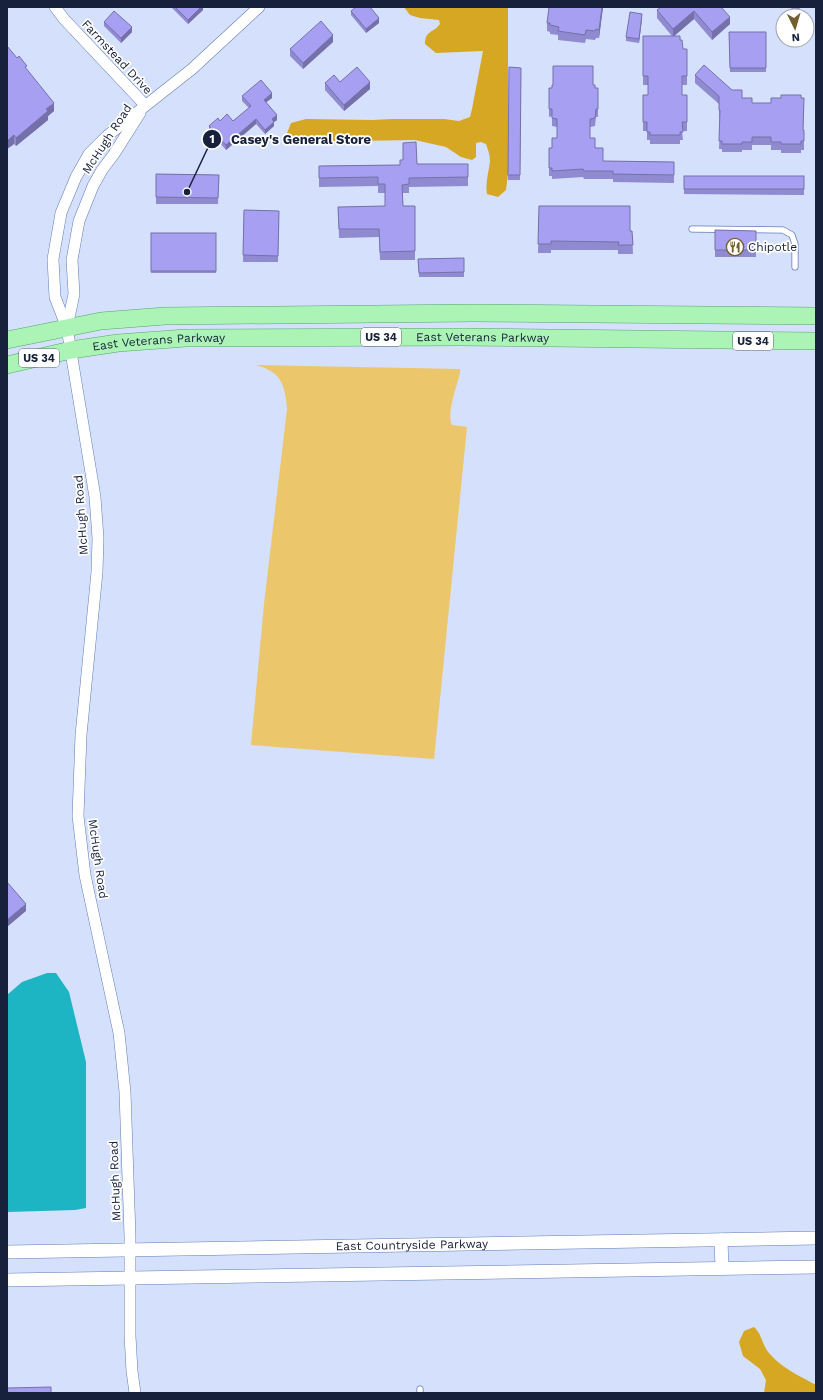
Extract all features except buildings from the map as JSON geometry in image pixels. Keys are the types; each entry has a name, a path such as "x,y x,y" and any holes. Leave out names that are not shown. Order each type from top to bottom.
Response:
{"main road":[{"name":"East Veterans Parkway","path":"7,340 113,320 165,316 473,313 816,316"},
{"name":"East Veterans Parkway","path":"7,364 71,350 118,343 186,338 468,337 816,341"}],"street":[{"name":"Farmstead Drive","path":"56,7 64,19 145,105"},
{"name":"McHugh Road","path":"135,1393 132,1371 126,1092 119,1033 85,875 78,816 81,735 98,538 95,497 67,328 54,297 53,259 61,213 76,177 89,154 107,136 192,69 259,7"},
{"name":"McHugh Road","path":"67,328 74,294 72,260 79,221 93,186 102,170 145,105"},
{"name":"East Countryside Parkway","path":"7,1252 816,1238"},
{"path":"721,1240 722,1268"},
{"path":"7,1280 816,1267"}],"lane":[{"path":"692,230 783,230 792,235 794,239 794,267"}],"shaded area":[{"path":"404,7 508,7 508,174 506,190 498,197 487,194 490,159 486,144 481,142 476,143 476,157 472,160 461,157 446,147 415,140 293,142 289,139 287,133 291,123 306,119 444,119 459,121 470,117 483,51 436,53 425,44 425,39 428,34 438,27 440,24 439,20 420,18 410,15"},
{"path":"255,365 460,369 451,407 450,420 452,425 467,427 434,759 251,745 264,604 287,409 285,392 280,380 271,371"},
{"path":"754,1327 759,1333 767,1350 774,1358 791,1371 816,1385 816,1393 764,1393 766,1380 760,1369 743,1356 739,1342 744,1331"}],"water":[{"path":"47,973 56,973 69,992 86,1062 86,1208 75,1210 7,1212 7,995 22,982"}],"place":[{"name":"Casey's General Store","path":"187,192"},
{"name":"Chipotle","path":"735,247"}]}
